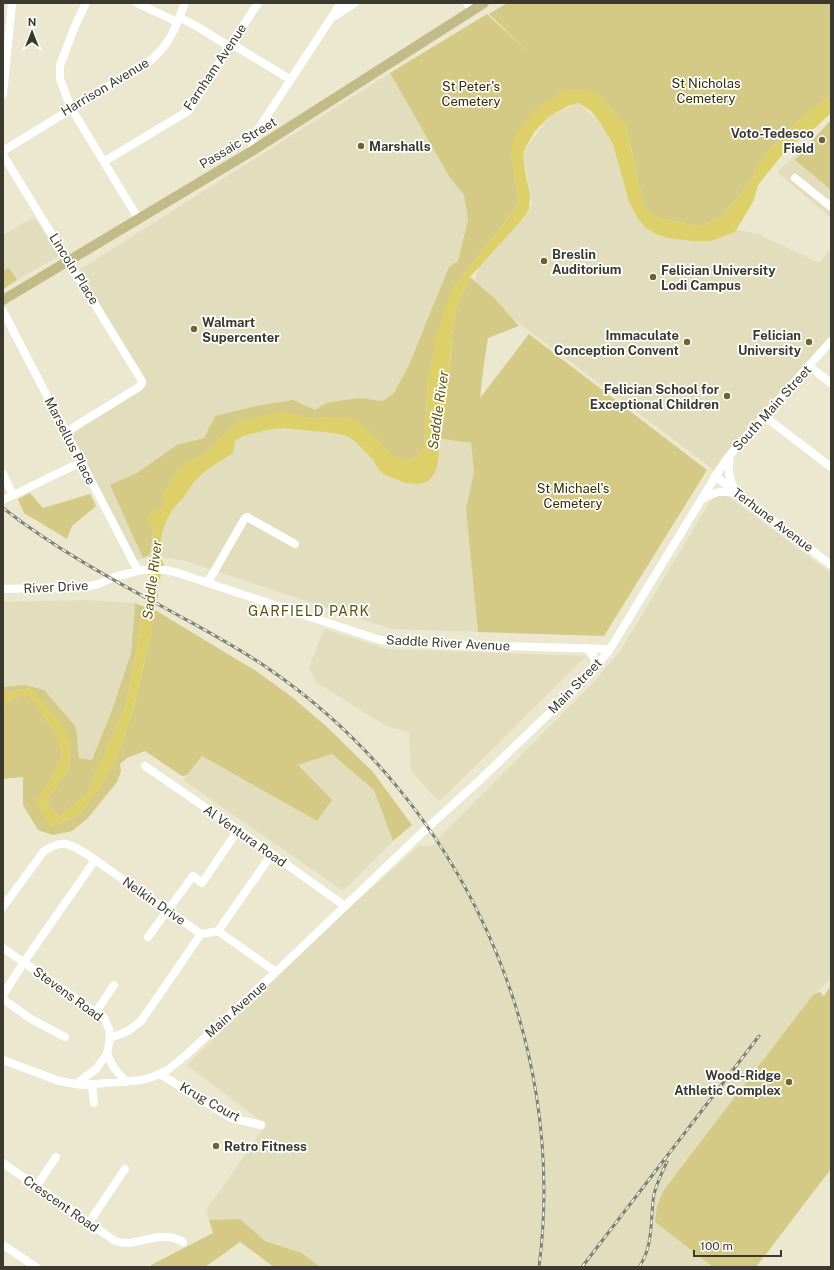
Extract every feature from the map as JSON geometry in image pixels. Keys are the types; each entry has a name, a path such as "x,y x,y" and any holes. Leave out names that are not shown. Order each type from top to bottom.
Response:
{"main road":[{"name":"Passaic Street","path":"3,300 252,151 470,7 484,3"}],"street":[{"path":"3,94 4,68 12,3"},
{"path":"86,3 75,26 60,65 60,79 71,108 105,161 138,218"},
{"path":"137,3 198,27 291,80"},
{"name":"Harrison Avenue","path":"3,150 151,60 171,38 185,3"},
{"name":"Farnham Avenue","path":"105,161 188,111 258,3"},
{"path":"252,151 253,137 341,3"},
{"path":"332,17 355,3"},
{"name":"Lincoln Place","path":"3,155 141,379 142,383 140,386 66,432"},
{"path":"795,178 831,207"},
{"name":"Marsellus Place","path":"3,311 82,463 140,570"},
{"name":"South Main Street","path":"715,476 730,454 831,341"},
{"path":"809,366 831,383"},
{"path":"764,416 831,467"},
{"path":"730,454 728,465 729,474 731,482 738,494"},
{"path":"3,500 82,463"},
{"path":"3,474 14,495"},
{"name":"Terhune Avenue","path":"715,476 831,565"},
{"name":"Main Street","path":"427,828 480,780 592,672 610,649 715,476"},
{"path":"700,501 716,492 724,491 738,494"},
{"path":"208,582 247,517 295,544"},
{"name":"River Drive","path":"3,589 84,587 99,584 114,577 140,570 154,570"},
{"name":"Saddle River Avenue","path":"154,570 168,571 208,582 375,639 389,642 610,649"},
{"path":"586,648 594,656 595,663 592,672"},
{"name":"Al Ventura Road","path":"145,766 345,906"},
{"name":"Main Avenue","path":"3,1060 59,1081 76,1084 92,1085 126,1082 142,1080 160,1074 186,1055 276,972 427,828"},
{"path":"148,937 192,876 202,883 238,830"},
{"name":"Nelkin Drive","path":"3,907 44,851 59,844 74,847 95,860 201,934"},
{"path":"110,1038 128,1031 141,1021 201,934 218,931 272,854"},
{"path":"3,995 24,962 95,860"},
{"path":"218,931 276,972"},
{"name":"Stevens Road","path":"3,948 96,1012 106,1022 110,1038 108,1054"},
{"path":"96,1012 114,985"},
{"path":"3,999 31,1019 65,1037"},
{"path":"76,1084 96,1069 108,1054 114,1068 126,1082"},
{"name":"Krug Court","path":"160,1074 231,1118 261,1125"},
{"path":"92,1085 94,1103"},
{"path":"36,1187 56,1157"},
{"name":"Crescent Road","path":"3,1164 115,1242 134,1243 164,1236 172,1237 183,1242"},
{"path":"88,1224 125,1169"},
{"path":"3,1245 36,1267"}],"shaded area":[{"path":"390,73 450,178 464,195 468,219 415,433 471,443 474,472 466,509 478,632 392,629 182,560 152,556 134,561 68,432 146,384 76,272"},
{"name":"Felician University Lodi Campus","path":"578,103 609,130 675,236 732,229 758,234 819,263 831,248 831,335 714,470 472,288 479,266 532,205 523,152 550,116"},
{"path":"831,121 831,196 825,202 831,206 831,218 777,172"},
{"path":"34,217 59,256 3,288 3,235"},
{"path":"719,496 726,496 732,499 831,573 831,979 812,996 663,1191 655,1222 713,1267 320,1267 302,1253 265,1241 240,1219 209,1220 206,1210 266,1125 187,1065 334,921 419,846 431,846 589,687 620,651 709,503"},
{"path":"82,600 135,603 131,653 112,710 92,760 79,758 76,727 67,719 25,685 3,687 3,602"},
{"path":"324,629 387,649 586,656 439,802 411,771 409,732 386,726 316,682 309,668"},
{"path":"332,754 374,790 393,841 343,891 183,780 202,756 317,821 298,765"}],"green space":[{"path":"507,3 831,3 831,96 799,120 772,147 756,168 749,184 722,216 704,225 696,226 662,219 650,213 644,206 626,126 597,93 536,109 514,175 519,200 514,210 450,293 428,378 424,448 416,456 406,461 393,456 368,430 330,417 313,419 283,412 240,422 219,439 213,449 188,462 177,471 161,496 165,507 147,519 154,526 150,554 143,558 110,485 137,473 177,445 204,438 215,416 256,406 293,400 315,410 326,403 358,398 383,401 394,393 409,365 449,267 458,261 468,219 464,195 450,178 390,73 487,14 529,53 489,14"},
{"name":"Voto-Tedesco Field","path":"831,120 831,190 795,160"},
{"path":"3,268 4,270 9,268 17,280 5,288 3,288"},
{"name":"St Michael's Cemetery","path":"470,277 495,299 519,326 488,338 480,398 529,334 707,470 604,636 478,632 466,509 474,472 471,443 437,438 436,428 443,419 456,308"},
{"path":"30,493 43,508 90,494 96,506 72,526 67,539 24,513 18,499"},
{"path":"135,603 145,607 141,618 135,661 125,707 87,794 59,817 46,801 69,768 70,743 30,688 3,694 3,687 25,685 44,690 76,727 79,758 92,760 112,710 131,653"},
{"path":"155,610 256,671 292,697 327,727 373,772 412,825 393,841 374,790 332,754 298,765 332,800 317,821 202,756 187,775 182,776 145,751 127,758 120,764 121,771 117,782 87,819 72,831 53,835 38,830 23,805 23,777 3,779 3,707 11,698 30,696 57,735 62,755 53,776 37,801 51,827 80,814 109,773 122,742 133,711"},
{"name":"Wood-Ridge Athletic Complex","path":"831,985 831,1169 756,1267 713,1267 655,1222 657,1206 663,1191 812,996 820,992 824,996"},
{"path":"240,1219 265,1241 302,1253 320,1267 274,1267 240,1242 205,1267 151,1267 151,1265 213,1233 209,1220"}],"water":[{"name":"Saddle River","path":"566,89 582,89 597,93 626,126 644,206 650,213 662,219 696,226 704,225 722,216 749,184 756,168 772,147 799,120 831,96 831,113 816,127 787,149 758,185 754,200 735,232 711,241 693,241 668,238 656,234 646,228 638,219 629,202 613,144 591,111 578,103 568,106 550,116 535,131 523,152 530,195 529,209 520,222 470,277 456,308 452,336 446,412 436,428 437,444 439,449 438,463 435,473 427,482 419,484 406,483 385,475 379,470 373,460 356,442 347,436 334,433 283,428 243,436 235,441 233,453 212,466 198,478 173,509 166,521 160,544 161,558 164,564 158,585 158,596 148,646 133,711 109,773 80,814 51,827 36,801 53,776 62,755 57,735 30,696 11,698 3,707 3,694 30,688 65,728 70,743 69,768 46,801 59,817 87,794 125,707 135,661 141,618 145,607 154,526 146,519 154,510 165,507 161,496 177,471 188,462 213,449 219,439 240,422 268,414 283,412 313,419 345,417 355,420 368,430 393,456 406,461 416,456 424,448 428,378 437,335 450,293 514,210 519,200 511,153 513,137 536,109"}],"railway":[{"path":"3,508 61,549 218,637 269,669 337,723 396,785 446,855 487,931 517,1011 536,1095 544,1181 539,1267"},
{"path":"582,1267 759,1036"},
{"path":"639,1267 644,1259 651,1232 654,1194 667,1162"}],"place":[{"name":"Voto-Tedesco Field","path":"822,140"},
{"name":"Marshalls","path":"361,146"},
{"name":"Breslin Auditorium","path":"544,261"},
{"name":"Felician University Lodi Campus","path":"653,277"},
{"name":"Walmart Supercenter","path":"194,329"},
{"name":"Immaculate Conception Convent","path":"687,342"},
{"name":"Felician University","path":"809,342"},
{"name":"Felician School for Exceptional Children","path":"727,396"},
{"name":"Wood-Ridge Athletic Complex","path":"789,1082"},
{"name":"Retro Fitness","path":"216,1146"}],"district":[{"name":"GARFIELD PARK","path":"309,611"}],"park label":[{"name":"St Nicholas Cemetery","path":"706,90"},
{"name":"St Peter's Cemetery","path":"471,94"}]}
